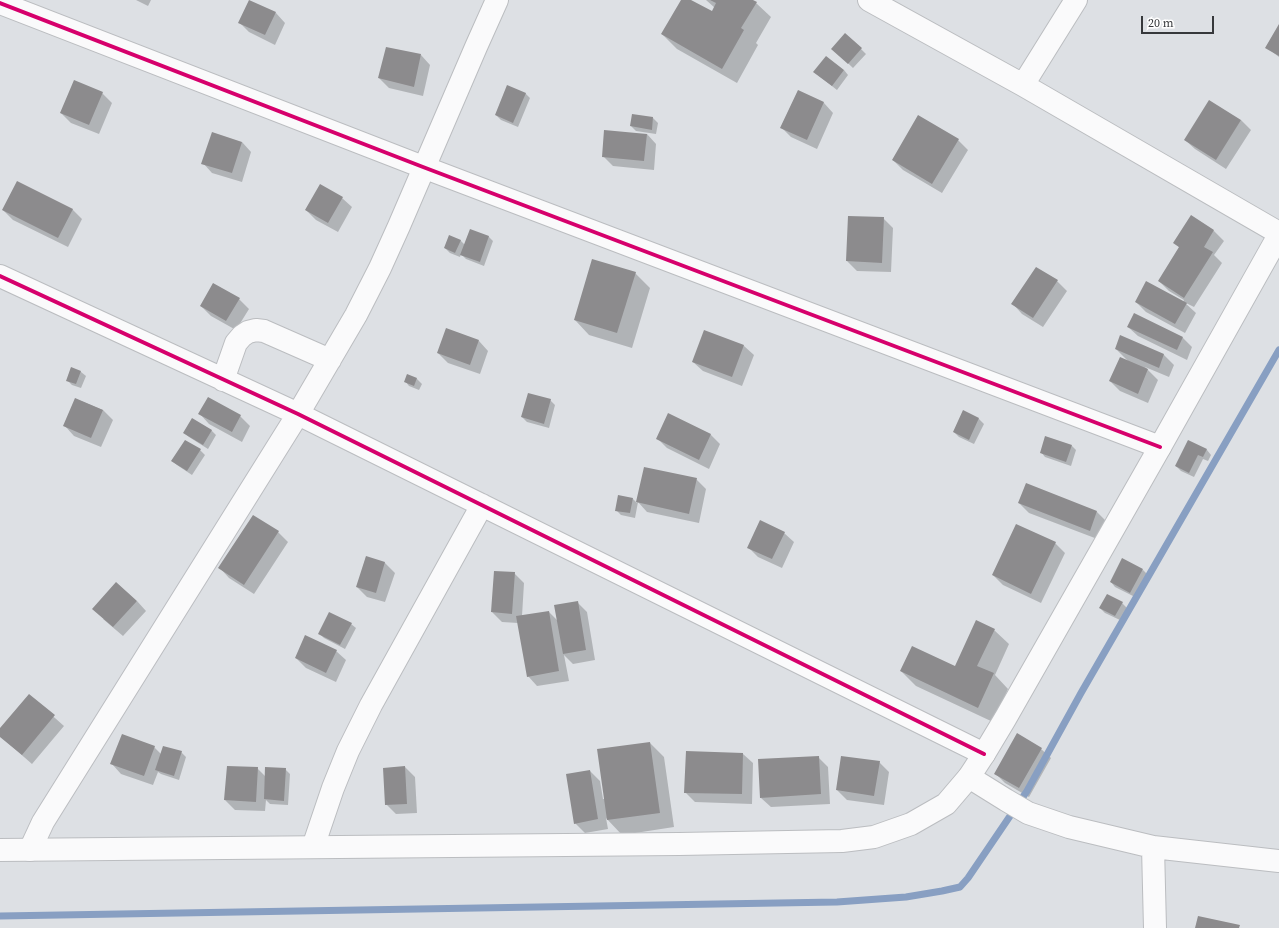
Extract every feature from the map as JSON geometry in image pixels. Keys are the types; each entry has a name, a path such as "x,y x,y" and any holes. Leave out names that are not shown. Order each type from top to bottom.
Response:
{"street":[{"path":"30,850 42,822 298,414 356,315 380,268 497,0"},
{"path":"0,850 842,841 874,837 911,824 946,804 969,777 1004,720 1160,447 1279,234 1023,85 869,0"},
{"path":"1023,85 1076,0"},
{"path":"0,3 423,167 1160,447"},
{"path":"0,276 298,414 984,754"},
{"path":"223,380 236,343 248,332 256,330 264,331 330,360"},
{"path":"313,847 335,782 348,751 371,705 482,504"},
{"path":"969,777 1028,813 1069,827 1152,847 1279,861"},
{"path":"1152,847 1155,928"}],"building":[{"path":"249,0 276,12 265,35 238,23"},
{"path":"681,0 691,0 712,11 716,3 710,0 753,0 757,2 741,28 744,30 722,69 661,34"},
{"path":"1279,24 1279,56 1265,48"},
{"path":"845,33 862,48 848,64 831,49"},
{"path":"386,47 421,54 414,87 378,78"},
{"path":"826,56 844,70 832,86 813,72"},
{"path":"74,80 103,92 89,125 60,113"},
{"path":"507,85 526,93 513,123 495,115"},
{"path":"798,90 824,102 807,140 780,128"},
{"path":"1209,100 1241,120 1216,160 1184,140"},
{"path":"632,114 653,117 652,130 630,126"},
{"path":"918,115 959,139 932,184 892,160"},
{"path":"604,130 647,134 644,161 602,157"},
{"path":"212,132 242,142 232,173 201,164"},
{"path":"17,181 73,209 58,238 2,210"},
{"path":"320,184 343,197 328,223 305,210"},
{"path":"1191,215 1214,230 1204,247 1213,252 1184,298 1158,281 1179,247 1173,243"},
{"path":"848,216 884,217 882,263 846,261"},
{"path":"470,229 489,236 480,262 460,255"},
{"path":"449,235 461,240 455,253 444,248"},
{"path":"592,259 636,272 617,333 574,320"},
{"path":"1036,267 1058,280 1033,318 1011,304"},
{"path":"1146,281 1187,303 1175,324 1135,302"},
{"path":"213,283 240,298 226,321 200,306"},
{"path":"1134,313 1183,337 1177,350 1127,327"},
{"path":"446,328 479,340 470,365 437,353"},
{"path":"704,330 744,345 732,377 692,362"},
{"path":"1120,335 1164,354 1159,368 1115,349"},
{"path":"1120,357 1148,369 1138,394 1109,381"},
{"path":"71,367 81,371 76,384 66,381"},
{"path":"407,374 417,378 414,386 404,382"},
{"path":"528,393 551,399 544,424 521,417"},
{"path":"208,397 241,415 232,432 198,414"},
{"path":"75,398 103,410 91,438 63,426"},
{"path":"963,410 979,418 969,440 953,432"},
{"path":"668,413 711,434 699,460 656,439"},
{"path":"192,418 212,430 203,445 183,433"},
{"path":"1045,436 1072,445 1066,462 1040,453"},
{"path":"185,440 201,449 187,471 171,461"},
{"path":"1188,440 1207,449 1203,457 1198,455 1189,473 1175,466"},
{"path":"644,467 697,478 689,514 636,502"},
{"path":"1026,483 1097,511 1090,531 1018,503"},
{"path":"618,495 633,498 630,513 615,511"},
{"path":"253,515 279,531 244,585 218,568"},
{"path":"760,520 785,532 772,559 747,548"},
{"path":"1016,524 1056,542 1031,594 992,575"},
{"path":"366,556 385,562 376,593 356,587"},
{"path":"1122,558 1143,569 1130,593 1110,582"},
{"path":"494,571 515,572 512,614 491,612"},
{"path":"116,582 137,601 113,627 92,609"},
{"path":"1107,594 1123,602 1115,616 1099,608"},
{"path":"578,601 586,650 563,654 554,605"},
{"path":"549,611 559,671 527,677 516,616"},
{"path":"329,612 352,623 340,645 318,634"},
{"path":"976,620 995,629 977,666 994,673 978,708 900,671 912,646 955,666"},
{"path":"305,635 337,650 326,673 295,658"},
{"path":"29,694 55,715 22,755 0,737 0,728"},
{"path":"1017,733 1042,748 1019,788 994,774"},
{"path":"122,734 155,746 144,776 110,764"},
{"path":"650,742 660,813 607,820 597,749"},
{"path":"163,746 182,751 174,776 155,770"},
{"path":"686,751 743,753 742,794 684,793"},
{"path":"819,756 821,794 760,798 758,759"},
{"path":"841,756 880,761 874,796 836,790"},
{"path":"227,766 258,767 256,802 224,800"},
{"path":"405,766 407,804 385,805 383,768"},
{"path":"265,767 286,768 284,801 264,799"},
{"path":"590,770 598,819 574,824 566,774"},
{"path":"1198,916 1240,925 1239,928 1195,928"}],"waterway":[{"path":"0,916 837,902 906,897 960,887 968,878 1027,791 1081,693 1279,350"}],"cycle path":[{"path":"0,3 423,167 1160,447"},
{"path":"0,276 298,414 984,754"}]}
